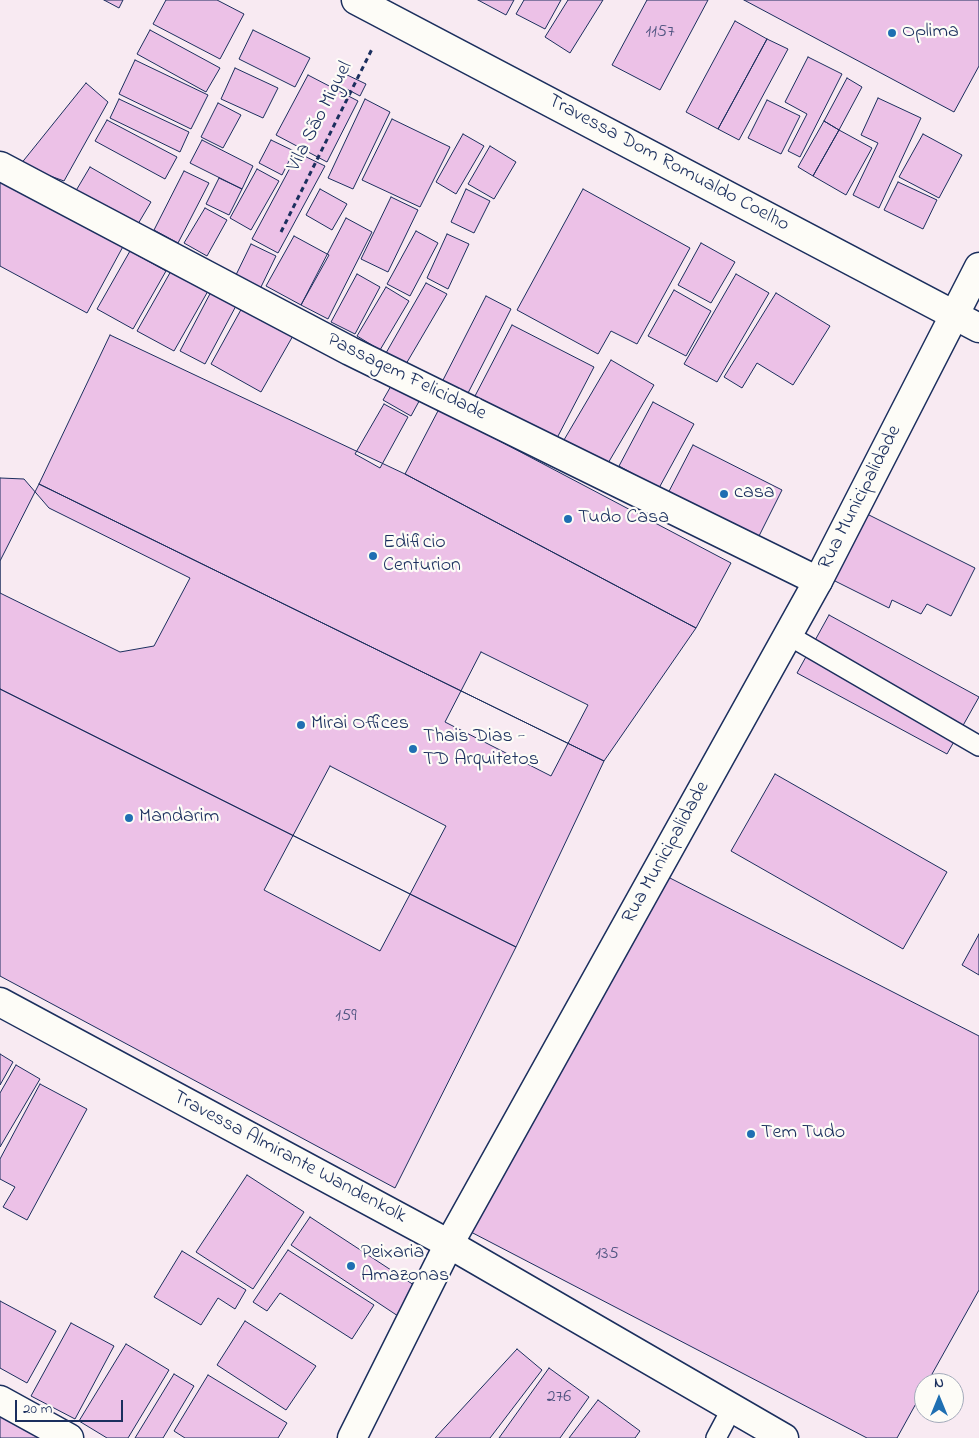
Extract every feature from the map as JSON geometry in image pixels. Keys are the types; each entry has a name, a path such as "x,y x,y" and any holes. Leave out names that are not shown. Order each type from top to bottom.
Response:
{"street":[{"name":"Travessa Dom Romualdo Coelho","path":"356,0 979,328"},
{"name":"Passagem Felicidade","path":"0,166 350,352 818,580"},
{"name":"Rua Municipalidade","path":"352,1438 449,1244 818,580 979,267"},
{"name":"Travessa Almirante Wandenkolk","path":"0,1002 449,1244 784,1438"},
{"path":"0,1400 69,1438"}],"lane":[{"path":"788,635 979,746"},
{"path":"716,1438 732,1408"}],"path":[{"name":"Vila São Miguel","path":"280,232 389,16"}],"building":[{"path":"104,0 123,0 119,8"},
{"path":"166,0 217,0 244,14 220,59 153,24"},
{"path":"478,0 514,0 506,15"},
{"path":"524,0 561,0 545,29 516,14"},
{"path":"568,0 603,0 570,53 545,37"},
{"path":"647,0 708,0 660,90 612,65"},
{"name":"Oplima","path":"744,0 979,0 979,66 954,112"},
{"path":"735,21 767,39 718,129 686,112"},
{"path":"150,30 220,68 206,92 137,54"},
{"path":"253,30 310,58 295,87 239,59"},
{"path":"767,39 788,49 739,140 718,129"},
{"path":"808,57 842,74 800,157 788,151 807,114 785,102"},
{"path":"135,60 208,95 191,129 119,94"},
{"path":"235,68 278,88 263,118 221,99"},
{"path":"343,73 366,84 360,96 337,84"},
{"path":"308,75 358,101 327,162 276,135"},
{"path":"847,78 862,87 839,130 824,121"},
{"path":"86,83 108,102 64,181 20,165"},
{"path":"878,98 921,118 879,208 853,195 878,143 861,135"},
{"path":"119,99 189,132 180,152 110,118"},
{"path":"365,99 390,112 353,189 328,178"},
{"path":"767,100 800,116 781,154 748,138"},
{"path":"218,103 241,115 223,148 201,137"},
{"path":"392,119 450,147 420,207 362,180"},
{"path":"107,120 177,157 165,179 95,141"},
{"path":"824,121 839,130 813,176 798,167"},
{"path":"839,130 872,148 846,195 813,176"},
{"path":"463,134 484,146 456,194 436,182"},
{"path":"923,134 962,155 939,198 899,177"},
{"path":"202,140 253,166 242,189 190,163"},
{"path":"271,140 294,151 282,175 259,163"},
{"path":"490,146 516,162 494,199 468,184"},
{"path":"298,153 325,166 278,253 252,239"},
{"path":"90,167 151,202 135,229 74,194"},
{"path":"257,169 279,181 251,230 230,218"},
{"path":"184,171 209,183 178,243 154,230"},
{"path":"0,173 126,241 87,313 0,266"},
{"path":"219,178 242,189 229,215 206,204"},
{"path":"898,182 937,200 923,229 884,210"},
{"path":"320,189 347,204 332,230 306,215"},
{"path":"466,189 490,201 474,233 451,222"},
{"path":"583,189 690,248 637,344 611,331 598,354 517,310"},
{"path":"391,197 418,210 388,272 361,259"},
{"path":"205,208 227,220 207,256 184,243"},
{"path":"346,218 372,232 328,319 301,305"},
{"path":"416,231 438,243 410,296 387,284"},
{"path":"447,234 469,244 448,289 427,278"},
{"path":"294,236 329,255 301,305 266,286"},
{"path":"701,243 735,262 711,303 678,285"},
{"path":"251,244 276,256 260,289 235,277"},
{"path":"130,251 166,271 133,329 97,309"},
{"path":"171,271 208,291 174,351 137,331"},
{"path":"357,274 380,287 355,334 331,322"},
{"path":"736,274 769,293 717,382 684,364"},
{"path":"426,283 447,294 406,364 386,353"},
{"path":"386,287 409,301 380,350 357,336"},
{"path":"212,290 237,304 205,364 180,351"},
{"path":"674,290 711,311 686,356 648,336"},
{"path":"776,293 830,326 793,385 757,363 742,388 724,377"},
{"path":"486,296 511,309 467,395 442,382"},
{"path":"243,306 294,334 261,392 211,364"},
{"path":"512,325 594,367 557,438 475,396"},
{"name":"Edificio Centurion","path":"110,335 405,474 696,628 604,761 39,484"},
{"path":"611,360 654,385 604,470 561,445"},
{"path":"395,379 423,394 411,416 383,400"},
{"path":"653,402 694,424 659,488 619,466"},
{"path":"384,404 408,417 380,468 355,454"},
{"name":"Tudo Casa","path":"439,409 731,563 696,628 405,474"},
{"name":"casa","path":"693,445 782,490 755,544 665,499"},
{"path":"0,478 24,479 49,508 190,578 154,646 120,652 0,593"},
{"name":"Mirai Offices","path":"39,484 604,761 516,947 0,689 0,561"},
{"path":"861,511 975,568 951,616 927,604 921,614 892,600 889,608 827,577"},
{"path":"829,615 979,697 947,754 797,673"},
{"path":"481,652 588,705 551,776 445,722"},
{"name":"Mandarim","path":"0,689 516,947 395,1188 0,976"},
{"path":"330,766 446,826 380,951 264,890"},
{"path":"775,774 947,872 903,949 731,851"},
{"name":"Tem Tudo","path":"668,877 979,1036 979,1290 933,1373 914,1373 914,1407 897,1438 867,1438 469,1231"},
{"path":"979,934 979,975 962,965"},
{"path":"0,1054 13,1062 0,1085"},
{"path":"16,1065 40,1079 0,1147 0,1093"},
{"path":"40,1084 87,1109 27,1220 3,1207 15,1187 0,1179 0,1159"},
{"path":"247,1175 304,1212 253,1289 196,1252"},
{"path":"310,1217 420,1289 401,1318 291,1245"},
{"path":"288,1250 374,1305 352,1339 280,1293 267,1311 253,1302"},
{"path":"182,1251 246,1290 235,1309 218,1298 201,1325 154,1297"},
{"path":"0,1301 56,1331 27,1383 0,1368"},
{"path":"245,1321 316,1366 286,1410 217,1365"},
{"path":"71,1323 114,1346 75,1419 31,1396"},
{"path":"126,1344 169,1370 128,1438 107,1438 79,1421"},
{"path":"517,1349 542,1370 490,1438 435,1438"},
{"path":"549,1368 589,1397 560,1438 499,1438"},
{"path":"174,1374 194,1386 163,1438 135,1438"},
{"path":"208,1375 287,1423 278,1438 185,1438 174,1431"},
{"path":"598,1400 640,1431 635,1438 569,1438"},
{"path":"0,1410 46,1438 0,1438"}],"place":[{"name":"Oplima","path":"892,33"},
{"name":"casa","path":"724,494"},
{"name":"Tudo Casa","path":"568,519"},
{"name":"Edificio Centurion","path":"373,556"},
{"name":"Mirai Offices","path":"301,725"},
{"name":"Thais Dias - TD Arquitetos","path":"413,749"},
{"name":"Mandarim","path":"129,818"},
{"name":"Tem Tudo","path":"751,1134"},
{"name":"Peixaria Amazonas","path":"351,1266"}]}
